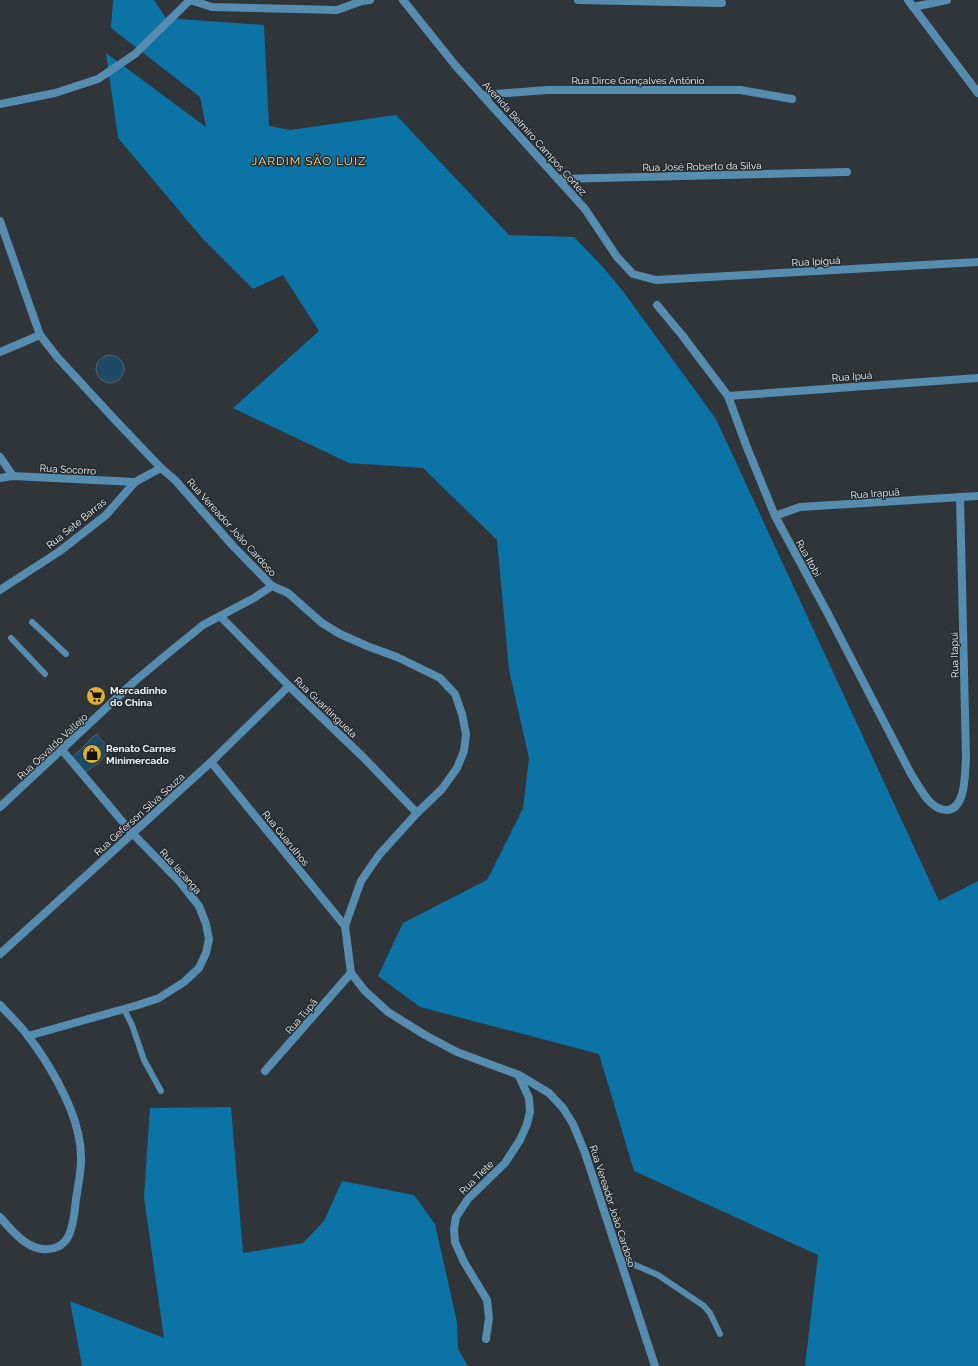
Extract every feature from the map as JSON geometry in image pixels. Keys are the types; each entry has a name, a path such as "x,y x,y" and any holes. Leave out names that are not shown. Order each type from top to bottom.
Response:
{"street":[{"path":"0,104 55,93 98,78 135,54 190,0 212,7 337,10 362,1 370,0"},
{"name":"Avenida Belmiro Campos Cortez","path":"402,0 454,65 586,210 617,257 633,274 656,280"},
{"path":"578,0 722,3"},
{"path":"911,3 947,0"},
{"path":"911,3 978,93"},
{"name":"Rua Dirce Gonçalves Antônio","path":"482,95 547,90 740,90 792,99"},
{"name":"Rua José Roberto da Silva","path":"558,179 847,172"},
{"name":"Rua Vereador João Cardoso","path":"0,221 40,335 58,358 161,468 175,480 233,546 272,586 288,592 322,623 340,634 397,657 440,678 455,694 462,714 466,734 464,751 457,768 442,789 417,813 379,855 361,881 346,926"},
{"name":"Rua Ipiguá","path":"656,280 978,263"},
{"name":"Rua Itobi","path":"657,305 682,335 728,396 746,446 775,516 924,795 936,808 944,810 950,810 953,808"},
{"path":"0,352 40,335"},
{"name":"Rua Ipuá","path":"728,396 978,378"},
{"path":"0,457 13,476"},
{"name":"Rua Sete Barras","path":"0,590 60,551 106,515 135,482 161,468"},
{"name":"Rua Socorro","path":"0,478 13,476 135,482"},
{"name":"Rua Irapuã","path":"775,516 800,507 978,496"},
{"name":"Rua Itapui","path":"953,808 959,801 963,792 966,758 960,497"},
{"name":"Rua Osvaldo Vallejo","path":"0,807 136,680 203,625 221,617 272,586"},
{"name":"Rua Guaritingueta","path":"221,617 289,686 364,757 417,813"},
{"name":"Rua Geferson Silva Souza","path":"0,954 211,762 289,686"},
{"name":"Rua Iacanga","path":"28,1036 159,998 184,982 198,968 206,953 209,939 206,924 199,906 179,881 132,833 62,750"},
{"name":"Rua Guarulhos","path":"211,762 346,926"},
{"path":"346,926 351,973"},
{"name":"Rua Vereador João Cardoso","path":"351,973 365,991 388,1012 425,1035 457,1052 519,1076 549,1093 563,1108 573,1124 585,1153 655,1366"},
{"name":"Rua Tupã","path":"265,1071 351,973"},
{"path":"0,1005 28,1036 51,1071 66,1100 78,1133 82,1160 71,1230 65,1241 59,1247 49,1250 38,1249 26,1243 0,1217"},
{"name":"Rua Tiete","path":"486,1339 489,1318 487,1300 464,1262 455,1242 454,1229 456,1217 468,1199 505,1163 520,1140 527,1124 530,1112 530,1098 519,1076"}],"lane":[{"path":"32,622 66,654"},
{"path":"11,638 45,674"},
{"path":"124,1009 132,1025 144,1060 161,1091"},
{"path":"619,1258 658,1275 704,1306 710,1313 720,1334"}],"shaded area":[{"path":"113,0 154,0 166,18 264,25 269,126 290,130 396,115 509,235 574,237 602,266 622,290 716,419 939,901 978,881 978,1366 805,1366 818,1255 634,1171 599,1054 420,1007 378,976 403,923 487,880 523,808 529,758 509,670 497,540 423,468 349,463 233,408 319,331 283,275 253,289 203,239 118,138 106,53 206,127 200,97 111,28"},
{"path":"231,1107 243,1253 303,1243 324,1221 342,1181 414,1195 435,1224 457,1322 458,1349 468,1366 82,1366 70,1301 164,1338 144,1197 150,1108"}],"building":[{"path":"110,355 120,359 124,369 120,379 110,383 100,379 96,369 100,359"},
{"name":"Renato Carnes Minimercado","path":"96,734 110,750 98,763 86,772 73,757"}],"place":[{"name":"Mercadinho do China","path":"96,696"},
{"name":"Renato Carnes Minimercado","path":"92,754"}],"district":[{"name":"JARDIM SÃO LUIZ","path":"309,161"}]}
